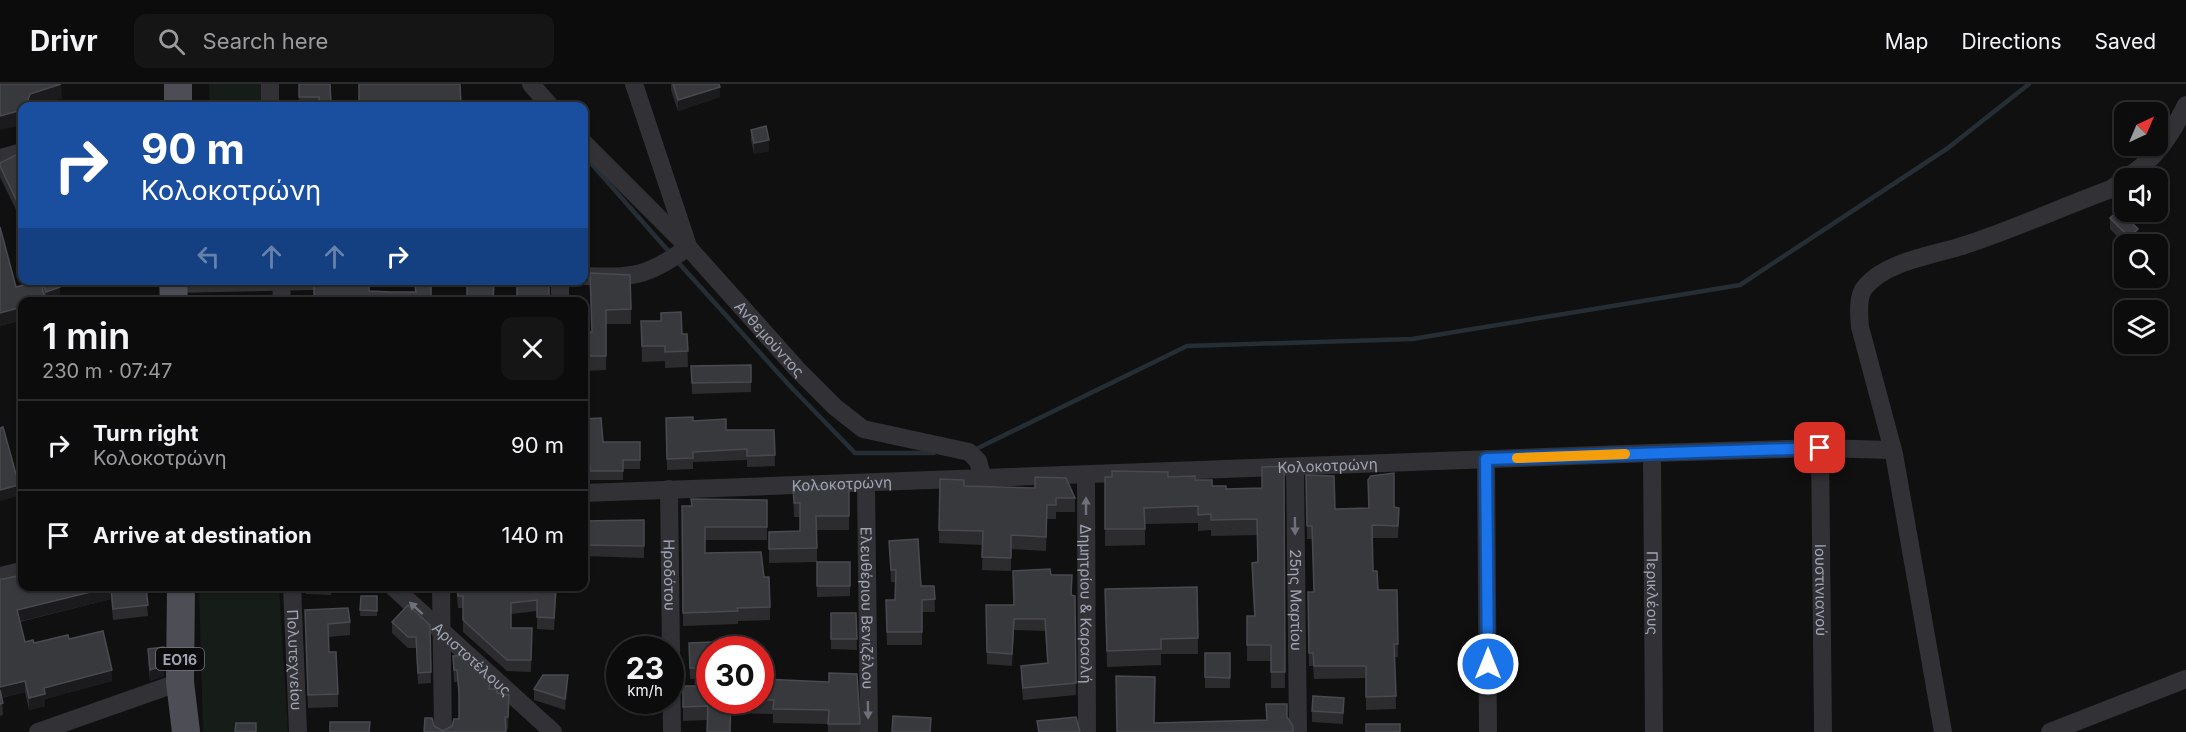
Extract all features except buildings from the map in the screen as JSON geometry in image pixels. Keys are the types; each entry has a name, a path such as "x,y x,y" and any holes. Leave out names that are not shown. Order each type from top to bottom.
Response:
{"main road":[{"path":"178,84 178,102"},
{"name":"ΕΟ16","path":"181,591 180,681 186,732"}],"street":[{"path":"270,84 270,102"},
{"path":"531,84 547,102"},
{"path":"588,276 627,277 647,273 665,265 688,247 634,84"},
{"path":"2142,168 2165,142 2186,105"},
{"name":"Ανθεμούντος","path":"588,147 688,247 797,369 835,407 862,429 969,452 978,461 983,479"},
{"path":"0,158 18,153"},
{"path":"1943,732 1891,450 1860,327 1859,312 1863,288 1879,275 1903,264 1926,255 1965,246 2114,187"},
{"path":"173,288 219,285"},
{"name":"Κολοκοτρώνη","path":"588,493 1086,476 1652,453 1820,448 1891,450"},
{"name":"Ιουστινιανού","path":"1820,448 1823,732"},
{"name":"Περικλέους","path":"1652,453 1654,732"},
{"path":"1486,459 1488,732"},
{"name":"25ης Μαρτίου","path":"1295,468 1298,732"},
{"name":"Δημητρίου & Καραολή","path":"1086,476 1087,732"},
{"name":"Ελευθέριου Βενιζέλου","path":"866,484 868,732"},
{"name":"Ηροδότου","path":"669,489 672,732"},
{"path":"0,578 18,574"},
{"name":"Πολυτεχνείου","path":"292,591 298,732"},
{"name":"Αριστοτέλους","path":"397,591 553,732"},
{"path":"441,591 444,732"},
{"path":"2050,732 2186,679"},
{"path":"38,732 180,681"}],"shaded area":[{"path":"209,84 261,84 262,102 210,102"},
{"path":"199,591 279,591 288,732 203,732"}],"waterway":[{"path":"972,451 1187,346 1412,339 1740,285 1948,148 2029,84"},
{"path":"589,161 671,254"},
{"path":"676,260 789,385 855,453 934,453"}],"slow traffic":[{"path":"1517,458 1625,454"}],"route":[{"path":"1488,664 1486,459 1820,448"}]}
